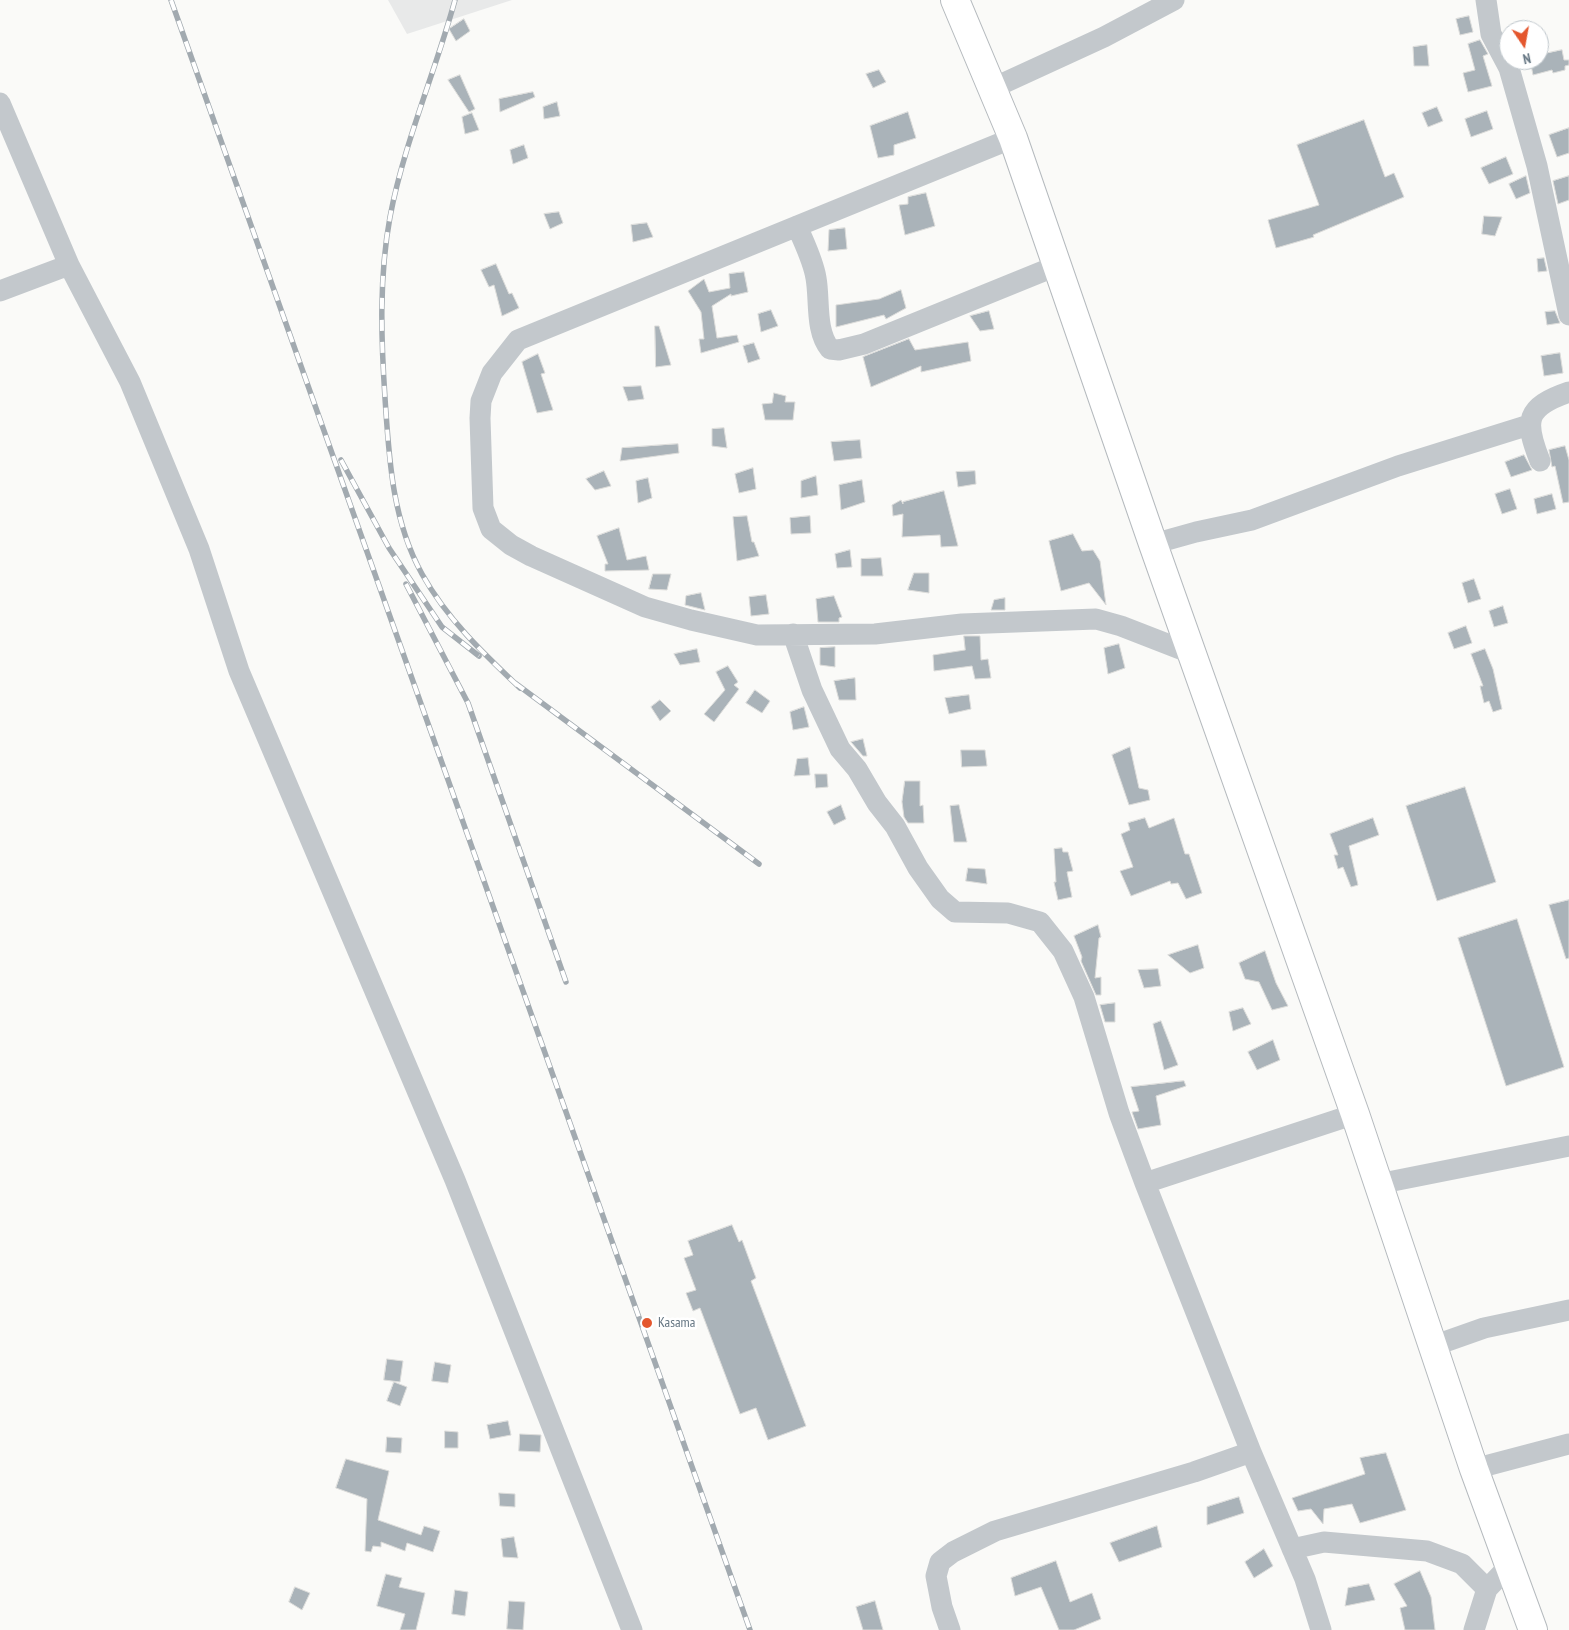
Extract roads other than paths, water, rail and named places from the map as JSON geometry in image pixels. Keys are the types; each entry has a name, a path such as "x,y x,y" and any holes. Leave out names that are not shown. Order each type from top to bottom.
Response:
{"main road":[{"path":"954,0 1013,138 1153,544 1355,1114 1474,1469 1533,1630"}],"street":[{"path":"993,88 1174,0"},
{"path":"1486,0 1491,34 1509,68 1537,166 1569,315"},
{"path":"0,103 69,265 130,382 199,549 239,671 455,1180 632,1630"},
{"path":"1013,138 518,340 492,372 481,401 483,508 491,529 511,545 531,556 645,607 757,635 876,634 962,624 1096,618 1193,654"},
{"path":"798,226 816,277 823,333 825,343 830,349 839,350 864,344 1056,266"},
{"path":"0,291 69,265"},
{"path":"1153,544 1196,532 1252,520 1398,466 1529,425 1540,406 1569,392"},
{"path":"1529,425 1540,461"},
{"path":"793,634 812,690 840,749 857,769 877,803 895,826 918,868 940,899 954,912 1008,913 1040,922 1063,951 1084,997 1119,1114 1145,1183 1251,1452 1305,1579 1321,1630"},
{"path":"1145,1183 1355,1114"},
{"path":"1378,1184 1569,1146"},
{"path":"1432,1346 1501,1324 1569,1310"},
{"path":"1474,1469 1569,1444"},
{"path":"950,1630 942,1607 936,1576 940,1562 953,1552 996,1531 1194,1472 1251,1452"},
{"path":"1292,1549 1324,1542 1427,1551 1462,1564 1487,1589"},
{"path":"1474,1630 1487,1589 1509,1566"}],"railway":[{"path":"171,0 750,1630"},
{"path":"455,0 403,162 386,240 382,330 388,443 398,510 404,532 422,574 454,621 520,688"},
{"path":"341,460 389,548 442,627 479,656"},
{"path":"406,584 468,703 566,982"},
{"path":"515,683 759,864"}],"place":[{"name":"Kasama","path":"647,1323"}]}
